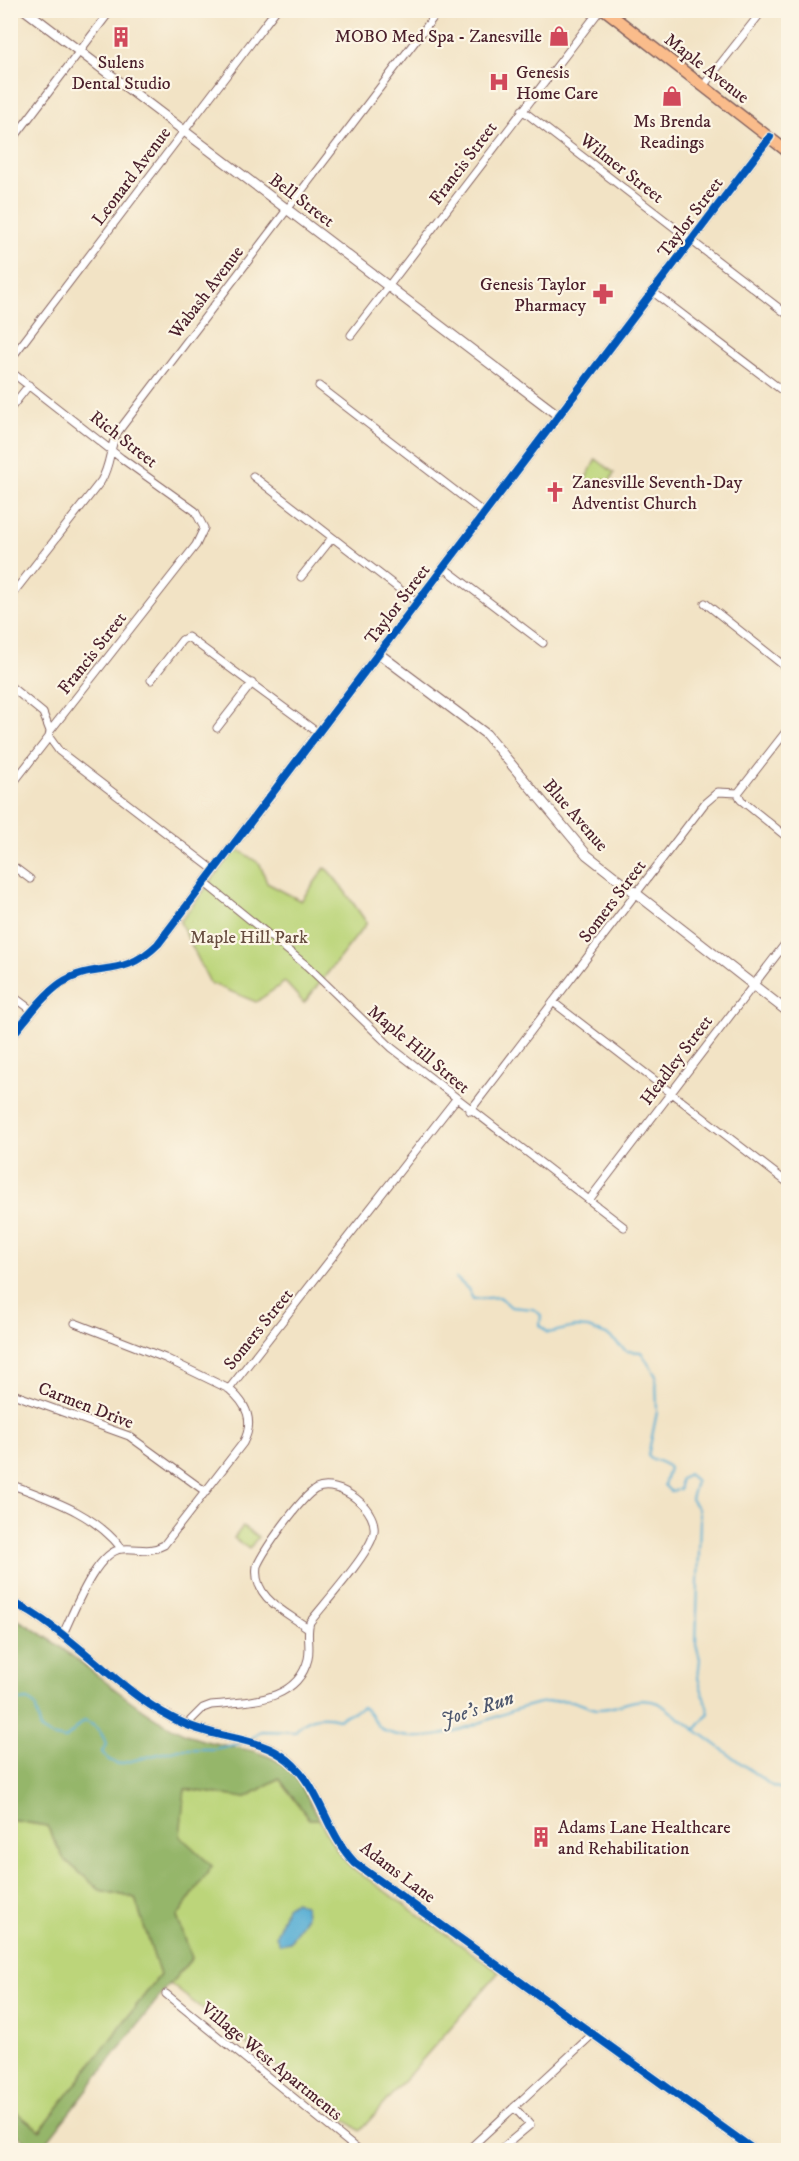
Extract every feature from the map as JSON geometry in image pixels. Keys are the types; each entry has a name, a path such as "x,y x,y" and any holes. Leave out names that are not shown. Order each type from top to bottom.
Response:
{"main road":[{"name":"Maple Avenue","path":"607,11 789,152"}],"street":[{"name":"Bell Street","path":"25,10 559,416"},
{"path":"10,143 111,10"},
{"name":"Leonard Avenue","path":"10,360 276,10"},
{"name":"Wabash Avenue","path":"10,597 101,481 109,468 110,448 117,433 439,10"},
{"path":"703,86 763,10"},
{"name":"Francis Street","path":"351,335 522,110 607,11"},
{"name":"Wilmer Street","path":"522,110 789,315"},
{"name":"Taylor Street","path":"10,1038 61,983 81,975 123,967 141,959 158,944 316,732 770,137"},
{"path":"653,292 789,395"},
{"name":"Rich Street","path":"10,371 195,511 204,528 200,538"},
{"path":"10,409 29,386"},
{"path":"320,386 484,513"},
{"path":"253,476 416,602"},
{"name":"Francis Street","path":"10,787 200,538"},
{"path":"301,577 332,538"},
{"path":"443,567 543,643"},
{"path":"705,603 789,669"},
{"path":"151,680 182,640 188,637 316,732"},
{"name":"Blue Avenue","path":"378,652 486,734 572,841 636,894 789,1012"},
{"path":"217,728 252,683"},
{"path":"10,686 38,708 47,720 49,734 76,764 214,870"},
{"path":"789,729 738,793 741,800 789,838"},
{"name":"Somers Street","path":"470,1111 705,803 718,792 738,793"},
{"path":"10,864 30,879"},
{"name":"Maple Hill Street","path":"205,883 307,966 392,1048 470,1111 624,1227"},
{"name":"Headley Street","path":"589,1200 789,940"},
{"path":"10,994 33,1011"},
{"path":"553,1002 789,1183"},
{"name":"Somers Street","path":"122,1549 148,1551 164,1545 243,1443 251,1426 245,1408 229,1389 456,1099"},
{"path":"75,1323 165,1358 229,1389"},
{"name":"Carmen Drive","path":"10,1393 129,1436 206,1492"},
{"path":"10,1484 83,1514 111,1534 122,1549 112,1551 96,1569 62,1636"},
{"path":"186,1725 203,1708 211,1705 266,1699 286,1690 308,1661 308,1628 373,1537 373,1522 366,1507 341,1490 332,1487 322,1486 306,1497 256,1566 255,1576 262,1594 308,1628"},
{"name":"Adams Lane","path":"10,1601 62,1636 151,1705 186,1725 279,1753 297,1768 310,1786 341,1845 355,1863 594,2033 747,2149"},
{"name":"Village West Apartments","path":"166,1994 358,2151"},
{"path":"468,2151 594,2033"},
{"path":"500,2151 530,2125 514,2107"}],"green space":[{"path":"596,459 614,473 609,483 603,479 595,487 585,480"},
{"name":"Maple Hill Park","path":"236,848 260,864 267,883 301,901 325,868 340,884 367,923 304,1003 285,982 256,1002 210,983 180,922"},
{"path":"243,1526 258,1537 249,1549 234,1538"},
{"path":"10,1616 57,1644 123,1695 169,1726 205,1741 255,1751 278,1761 297,1779 319,1819 309,1819 279,1778 245,1798 185,1789 180,1836 212,1866 177,1917 192,1958 45,2144 37,2150 11,2130 11,2108 40,2131 160,1975 135,1898 100,1890 64,1859 47,1826 11,1820"},
{"path":"279,1778 309,1819 319,1819 336,1849 351,1867 499,1972 360,2131 170,1984 192,1958 177,1917 212,1866 179,1836 185,1789 245,1798"},
{"path":"10,1820 47,1826 64,1859 100,1890 135,1898 160,1975 40,2131 11,2108"}],"water":[{"path":"295,1901 305,1906 306,1916 290,1942 280,1944 276,1936 286,1907"}],"waterway":[{"path":"456,1278 468,1289 473,1299 500,1297 511,1307 533,1309 541,1315 540,1325 548,1333 575,1327 588,1328 609,1336 626,1351 641,1352 656,1376 657,1412 648,1456 669,1468 664,1485 671,1492 680,1489 680,1480 688,1474 696,1481 691,1499 698,1509 700,1521 696,1644 700,1659 698,1678 709,1713 695,1730"},
{"name":"Joe's Run","path":"10,1702 28,1700 35,1705 41,1730 51,1736 65,1739 84,1721 92,1725 106,1744 102,1752 109,1760 119,1764 179,1749 214,1749 242,1743"},
{"name":"Joe's Run","path":"250,1739 261,1731 295,1732 304,1723 314,1718 338,1719 362,1707 387,1732 408,1737 428,1737 448,1733 527,1706 547,1702 561,1700 591,1708 605,1709 642,1700 659,1703 772,1786 788,1791"}],"cycle path":[{"path":"10,1038 40,1002 61,983 73,976 132,962 158,944 770,137"},
{"path":"10,1601 56,1629 118,1681 161,1712 198,1729 252,1742 277,1752 288,1760 308,1783 337,1838 355,1863 754,2150"}],"place":[{"name":"MOBO Med Spa - Zanesville","path":"559,36"},
{"name":"Sulens Dental Studio","path":"121,37"},
{"name":"Genesis Home Care","path":"499,82"},
{"name":"Ms Brenda Readings","path":"672,96"},
{"name":"Genesis Taylor Pharmacy","path":"603,294"},
{"name":"Zanesville Seventh-Day Adventist Church","path":"555,492"},
{"name":"Adams Lane Healthcare and Rehabilitation","path":"541,1837"}]}
